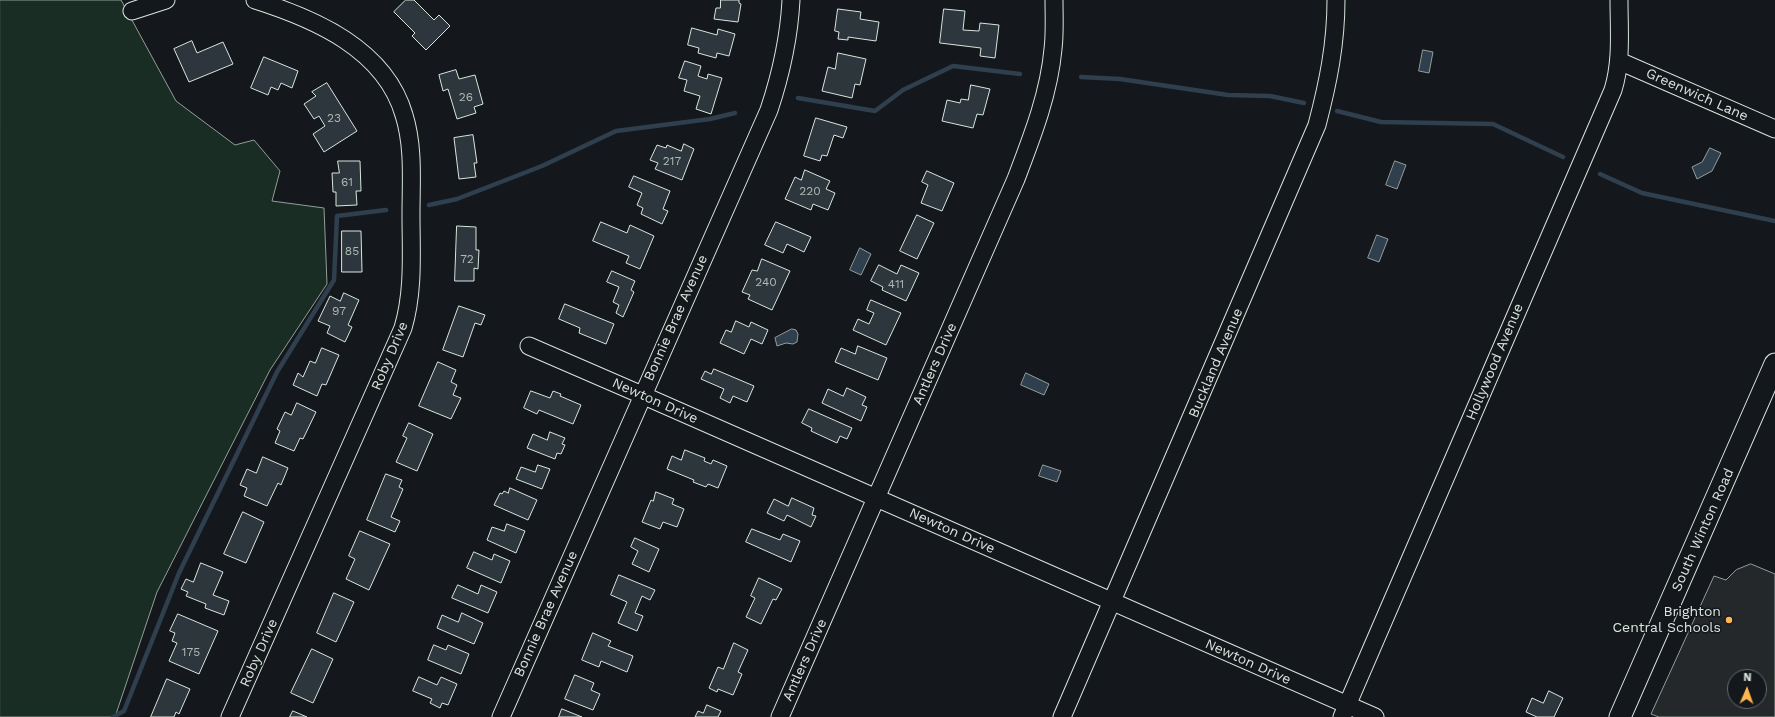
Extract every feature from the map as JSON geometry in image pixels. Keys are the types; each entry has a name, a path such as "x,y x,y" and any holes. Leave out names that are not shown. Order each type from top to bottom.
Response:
{"main road":[{"name":"South Winton Road","path":"1620,717 1775,364"}],"street":[{"path":"132,11 166,0"},
{"name":"Roby Drive","path":"230,717 403,328 409,304 411,262 411,153 404,114 396,94 386,78 367,56 347,41 288,12 255,0"},
{"name":"Bonnie Brae Avenue","path":"501,717 642,394 769,110 783,62 788,35 791,0"},
{"name":"Antlers Drive","path":"780,717 1016,179 1037,122 1049,75 1053,50 1054,0"},
{"name":"Buckland Avenue","path":"1062,717 1316,129 1329,82 1332,64 1336,0"},
{"name":"Hollywood Avenue","path":"1344,711 1613,90 1617,76 1618,61 1619,0"},
{"name":"Greenwich Lane","path":"1618,61 1775,129"},
{"name":"Newton Drive","path":"529,346 642,394 1112,602 1344,711 1374,717"}],"green space":[{"path":"0,0 121,0 176,101 235,145 254,140 280,171 272,201 324,208 327,284 270,370 157,592 115,717 0,717"}],"shaded area":[{"name":"Brighton Central Schools","path":"1751,564 1775,574 1775,717 1659,717 1651,714 1714,576 1726,580 1736,570"}],"water":[{"path":"1423,50 1433,52 1429,73 1419,71"},
{"path":"1710,148 1721,153 1712,171 1697,179 1692,167 1702,162"},
{"path":"1395,161 1406,165 1397,189 1386,185"},
{"path":"1377,235 1388,239 1379,262 1368,258"},
{"path":"860,248 871,254 861,275 850,270"},
{"path":"792,329 796,330 798,334 797,342 777,346 775,338"},
{"path":"1026,373 1049,384 1044,395 1021,385"},
{"path":"1043,465 1061,471 1057,482 1039,476"}],"building":[{"path":"406,0 414,0 434,20 439,15 450,26 426,50 412,36 415,33 394,12"},
{"path":"721,0 739,0 739,3 741,4 738,22 714,19 716,8 720,8"},
{"path":"838,9 861,12 860,19 879,22 876,41 848,37 848,40 838,39 839,32 835,31"},
{"path":"944,9 965,11 963,30 979,31 980,23 999,25 995,58 980,56 981,48 940,43"},
{"path":"692,28 717,35 718,29 735,34 729,56 717,53 716,58 698,53 699,48 688,45"},
{"path":"192,41 197,53 223,42 233,64 189,82 174,49"},
{"path":"838,53 866,59 860,85 855,84 852,98 822,91 828,67 835,69"},
{"path":"264,57 298,71 292,88 281,83 278,90 271,87 268,95 251,88"},
{"path":"685,61 701,66 698,76 707,79 708,74 722,78 711,114 696,109 700,96 684,91 687,80 679,78"},
{"path":"456,70 459,79 475,75 483,104 474,107 476,113 457,119 448,89 443,91 439,75"},
{"path":"327,83 357,131 324,152 313,134 325,126 319,116 314,119 304,104 316,96 312,92"},
{"path":"971,85 990,89 983,115 977,114 973,128 942,121 947,100 960,103 961,99 968,100"},
{"path":"816,118 847,127 843,138 834,135 827,156 822,155 820,161 804,156"},
{"path":"473,135 477,163 474,163 476,177 459,179 454,138"},
{"path":"684,144 694,149 682,180 655,169 658,163 650,160 657,145 666,148 667,145 681,151"},
{"path":"338,161 360,161 361,191 356,191 357,205 336,206 336,192 333,192 332,173 339,173"},
{"path":"805,170 830,181 826,189 835,193 828,210 813,204 811,210 785,199 795,177 801,180"},
{"path":"927,171 954,183 942,211 921,203 928,185 922,182"},
{"path":"634,176 670,191 663,209 668,211 662,224 641,214 643,208 637,205 642,193 629,187"},
{"path":"917,215 934,223 917,259 900,251"},
{"path":"601,222 627,233 630,225 654,236 640,269 626,263 629,256 593,241"},
{"path":"776,222 811,237 804,252 787,244 783,253 765,245"},
{"path":"457,226 476,227 476,250 479,250 478,269 474,268 474,281 455,281"},
{"path":"342,231 361,231 362,272 342,272"},
{"path":"762,259 790,271 772,310 748,299 750,295 742,292 752,270 757,271"},
{"path":"879,265 897,274 901,265 919,273 906,301 882,290 883,287 871,281"},
{"path":"612,271 635,281 631,290 634,292 623,317 616,313 619,305 613,302 619,287 607,282"},
{"path":"344,293 359,300 348,325 352,327 345,342 327,333 330,326 318,321 330,296 340,301"},
{"path":"871,300 901,313 886,345 853,330 858,319 869,324 874,313 867,310"},
{"path":"565,304 614,324 606,344 579,333 580,328 559,319"},
{"path":"459,306 485,315 481,325 475,323 463,357 443,350"},
{"path":"736,321 749,327 751,322 768,330 762,344 751,339 744,354 720,343 726,330 731,332"},
{"path":"858,346 887,358 878,380 835,362 841,348 855,354"},
{"path":"322,348 339,355 326,385 322,384 317,396 293,385 298,373 303,377 310,361 315,363"},
{"path":"438,362 456,370 451,382 457,385 453,395 461,398 451,419 419,406"},
{"path":"714,369 754,386 747,402 733,396 730,403 720,398 724,389 701,379 705,371 711,374"},
{"path":"847,388 866,397 862,405 867,407 861,421 822,403 828,389 843,396"},
{"path":"531,391 550,398 553,391 561,394 560,396 581,405 573,424 539,410 537,414 524,408"},
{"path":"297,403 316,412 303,439 300,438 294,451 275,443 280,431 277,429 285,412 291,415"},
{"path":"809,409 852,428 847,439 840,436 837,443 811,431 812,428 802,423"},
{"path":"409,423 433,434 417,471 396,462 407,438 403,436"},
{"path":"550,432 565,438 562,444 565,445 561,454 557,453 555,459 527,448 533,434 547,440"},
{"path":"685,450 705,458 704,461 711,464 713,460 727,466 718,488 708,484 706,487 693,482 694,480 667,469 672,456 681,460"},
{"path":"263,457 288,468 281,485 278,483 267,506 244,496 247,488 240,485 247,469 256,473"},
{"path":"538,465 550,469 542,489 516,479 521,467 535,472"},
{"path":"386,474 402,480 399,487 403,489 391,517 400,521 395,532 367,520"},
{"path":"510,488 537,500 528,520 494,505 500,493 502,494 504,491 508,493"},
{"path":"656,492 674,499 672,504 684,509 677,527 663,522 660,529 642,522"},
{"path":"792,498 814,508 812,515 816,516 811,527 787,515 784,521 767,513 774,499 788,506"},
{"path":"243,512 264,522 246,563 224,554"},
{"path":"507,524 525,531 516,553 487,540 492,527 504,531"},
{"path":"752,529 780,540 783,534 800,541 791,562 746,542"},
{"path":"360,531 390,544 369,590 346,579 355,559 349,556"},
{"path":"635,538 659,549 649,572 632,564 638,551 631,547"},
{"path":"474,552 492,560 494,554 510,561 501,583 467,568"},
{"path":"201,563 223,572 213,595 229,601 224,615 205,608 206,604 186,596 188,592 181,589 186,579 193,582"},
{"path":"619,575 655,590 650,600 642,596 635,613 643,616 637,631 618,623 627,602 611,595"},
{"path":"759,578 782,589 776,600 773,599 761,624 746,617 755,598 751,596"},
{"path":"458,585 478,594 481,585 497,592 488,613 452,598"},
{"path":"334,593 354,602 336,642 317,633"},
{"path":"462,613 483,623 474,644 437,628 442,615 458,622"},
{"path":"178,614 218,631 199,674 169,661 177,643 172,641 175,633 170,631"},
{"path":"593,633 611,641 608,646 633,656 627,672 601,661 599,667 582,660"},
{"path":"734,643 748,650 738,672 742,674 733,695 718,689 717,692 709,688 718,667 723,669"},
{"path":"434,645 446,650 448,645 469,654 461,674 428,660"},
{"path":"312,649 333,659 313,703 291,693"},
{"path":"575,675 594,683 591,690 600,694 593,710 565,699"},
{"path":"419,677 437,685 441,677 457,684 448,705 442,703 440,708 430,703 432,699 413,691"},
{"path":"167,679 190,689 179,714 176,712 174,717 151,717"},
{"path":"1549,691 1563,698 1554,717 1537,717 1526,712 1532,698 1543,703"},
{"path":"707,705 721,711 718,717 695,717 698,711 703,713"},
{"path":"562,709 582,717 559,717"},
{"path":"293,711 307,717 290,717"}],"waterway":[{"path":"798,98 875,111 903,90 953,66 1020,74"},
{"path":"1081,77 1120,79 1228,95 1270,96 1304,103"},
{"path":"1337,111 1381,122 1493,124 1563,157"},
{"path":"429,205 457,199 542,166 616,131 710,119 735,113"},
{"path":"1600,174 1642,193 1775,221"},
{"path":"113,717 124,711 179,573 277,372 334,280 337,216 386,210"}],"place":[{"name":"Brighton Central Schools","path":"1729,620"}]}
